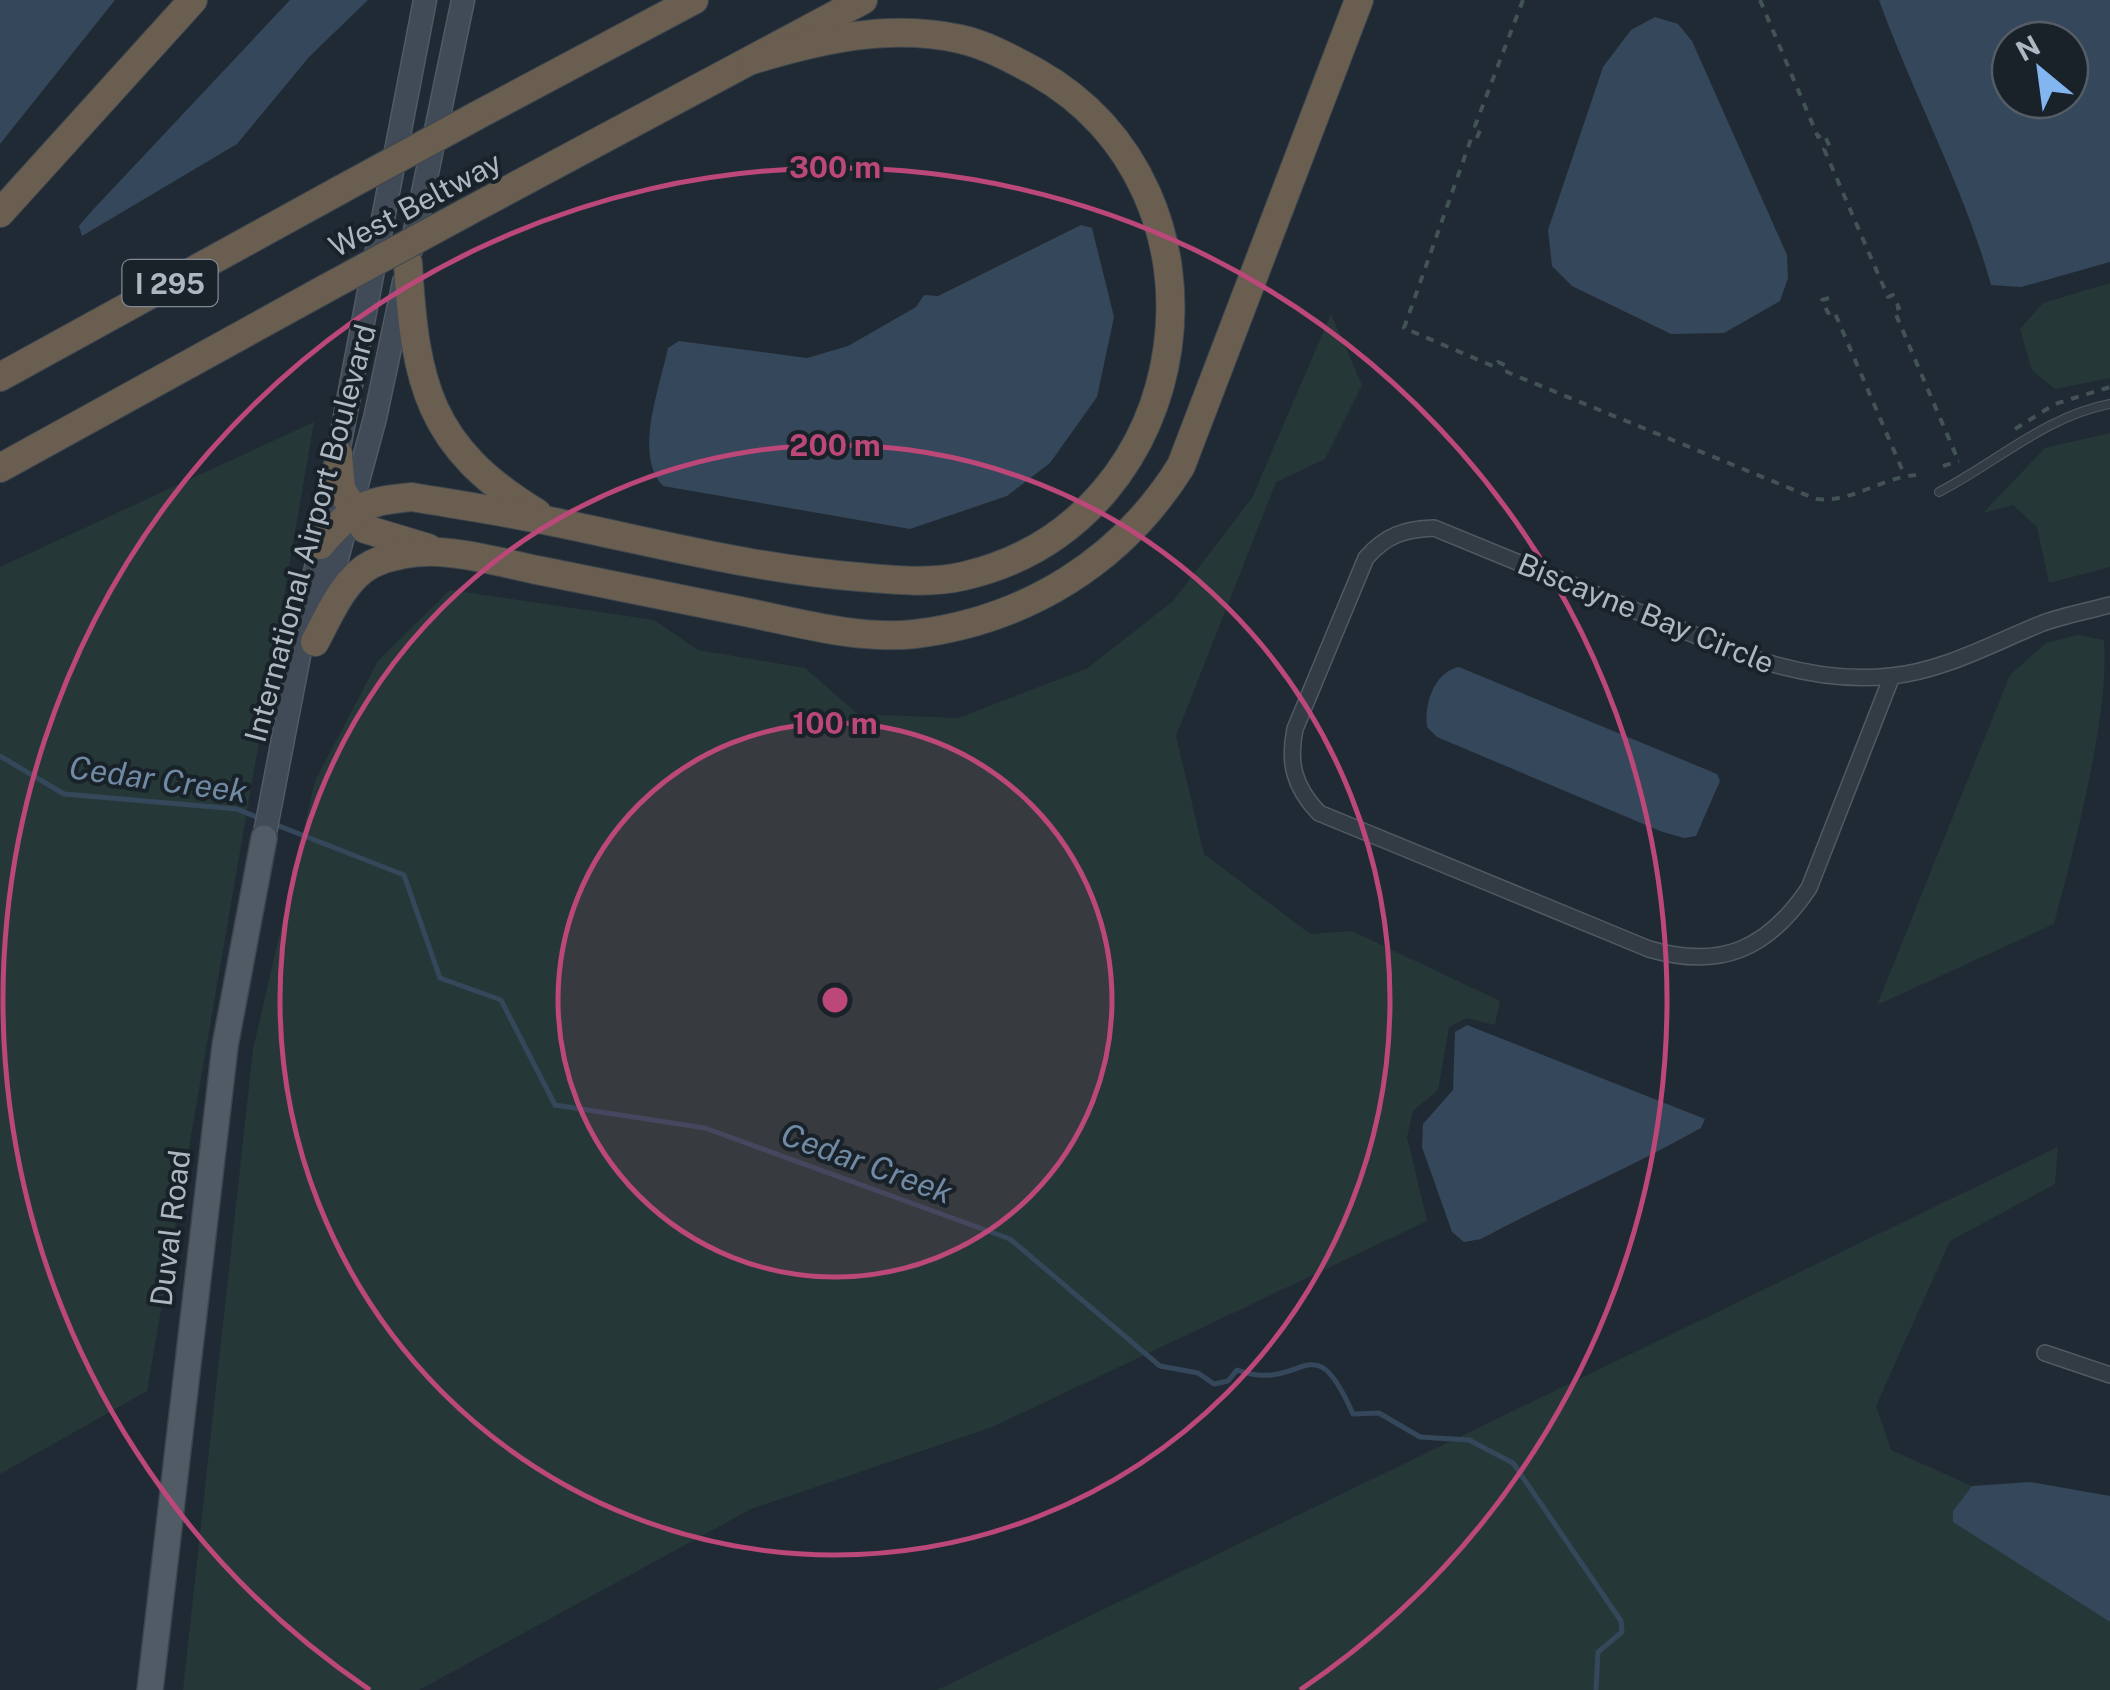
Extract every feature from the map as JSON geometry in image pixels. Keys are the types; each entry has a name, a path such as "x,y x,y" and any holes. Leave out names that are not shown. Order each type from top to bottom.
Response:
{"highway":[{"path":"0,213 194,0"},
{"name":"West Beltway","path":"0,376 694,0"},
{"name":"West Beltway","path":"0,468 863,0"},
{"path":"338,454 340,489 364,529 429,548 784,620 878,634 913,634 983,619 1071,580 1144,520 1180,466 1359,0"},
{"path":"320,545 350,511 378,500 412,498 551,521 796,572 932,581 1001,564 1048,540 1104,489 1145,430 1172,334 1174,302 1162,231 1135,168 1092,115 1060,86 990,48 958,38 854,34 752,60"},
{"path":"408,263 417,364 432,407 457,448 495,487 551,521"},
{"path":"315,642 342,592 370,565 429,548"}],"main road":[{"name":"International Airport Boulevard","path":"276,776 425,0"},
{"name":"International Airport Boulevard","path":"276,776 350,511 464,0"},
{"name":"Duval Road","path":"150,1690 225,1046 276,776"}],"street":[{"name":"Biscayne Bay Circle","path":"1434,528 1780,668 1825,676 1892,676 1809,888 1788,919 1766,938 1709,958 1678,958 1649,949 1319,812 1303,796 1292,774 1295,729 1366,558 1395,534 1434,528"},
{"path":"1892,676 1963,656 2048,621 2110,605"},
{"path":"2045,1353 2110,1375"}],"lane":[{"path":"1939,492 1987,467 2042,428 2081,409 2110,404"}],"path":[{"path":"1524,0 1475,126 1481,128 1476,140 1471,138 1404,328 1496,367 1498,362 1508,367 1507,372 1816,499 1845,500 1904,474 1923,474"},
{"path":"1760,0 1818,137 1824,134 1830,146 1824,148 1888,297 1893,295 1899,308 1894,310 1958,460"},
{"path":"1829,298 1822,300 1828,313 1834,311 1904,474"}],"green space":[{"path":"2110,283 2110,378 2055,389 2032,370 2020,329 2043,303"},
{"path":"1331,314 1362,385 1325,459 1276,482 1176,736 1204,854 1310,934 1352,931 1500,1001 1495,1025 1467,1018 1449,1027 1438,1090 1413,1111 1407,1137 1427,1221 992,1427 751,1509 419,1690 183,1690 253,1049 315,781 378,661 450,590 654,620 698,650 805,668 858,714 958,718 1088,668 1173,601 1252,498"},
{"path":"314,422 147,1391 0,1474 0,567"},
{"path":"2110,433 2110,567 2049,583 2037,527 2013,505 1983,513 2045,448"},
{"path":"2078,635 2104,640 2102,704 2089,781 2054,924 1877,1005 2010,675 2046,643"},
{"path":"2058,1147 2055,1184 1950,1241 1876,1406 1891,1450 1972,1486 1953,1511 1954,1522 2110,1622 2110,1690 937,1690"}],"water":[{"path":"0,0 115,0 0,144"},
{"path":"290,0 368,0 309,57 237,144 82,236 79,226 89,214"},
{"path":"1879,0 2110,0 2110,262 2021,287 1991,285 1967,213"},
{"path":"1655,17 1678,24 1692,41 1787,255 1788,278 1780,301 1724,333 1671,334 1572,286 1552,266 1548,230 1603,67 1631,30"},
{"path":"1081,225 1092,228 1114,317 1097,397 1050,463 1007,496 910,529 663,486 654,473 650,457 651,420 668,348 679,341 807,358 848,346 916,307 924,295 938,296"},
{"path":"1459,667 1717,774 1720,781 1696,836 1684,838 1660,831 1437,737 1427,727 1429,699 1443,675"},
{"path":"1467,1025 1705,1119 1701,1128 1647,1157 1481,1239 1464,1242 1452,1232 1422,1147 1423,1124 1453,1090 1455,1032"},
{"path":"2030,1482 2110,1496 2110,1622 1953,1522 1953,1511 1972,1486"}],"waterway":[{"name":"Cedar Creek","path":"0,756 64,794 237,809 259,818"},
{"name":"Cedar Creek","path":"274,824 404,875 440,978 501,1000 555,1105 705,1128 1010,1239 1160,1366 1198,1373 1214,1384 1228,1381 1237,1370 1278,1374 1316,1365 1339,1386 1353,1414 1379,1413 1420,1437 1469,1440 1513,1463 1621,1621 1622,1632 1598,1652 1596,1690"}]}
